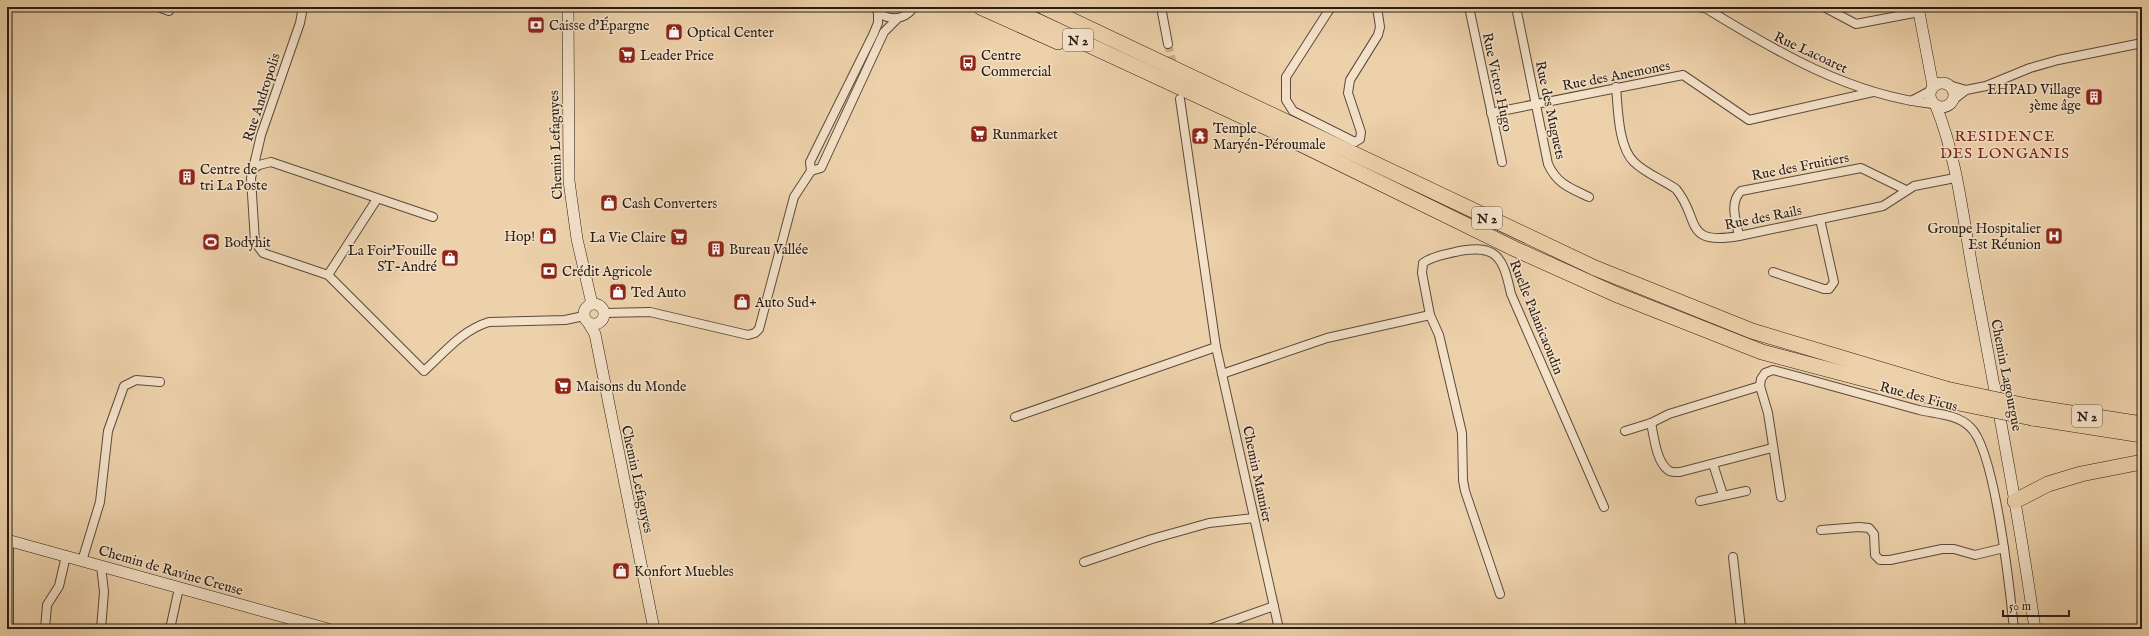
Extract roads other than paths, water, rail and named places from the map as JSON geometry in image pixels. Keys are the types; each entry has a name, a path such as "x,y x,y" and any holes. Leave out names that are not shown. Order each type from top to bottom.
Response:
{"highway":[{"path":"980,7 1103,62 1148,73"},
{"name":"N 2","path":"1007,7 1566,272 1704,330 1762,352 1945,395 2032,412 2140,426"},
{"name":"N 2","path":"1044,7 1595,268 1745,328 1945,395"},
{"path":"2016,501 2048,484 2081,474 2142,462"}],"main road":[{"name":"Chemin Lefaguyes","path":"568,7 569,181 577,239 592,304"},
{"path":"1918,10 1930,63 1932,89 1930,97 1934,105 1943,107 1952,102 1954,91 1930,63"},
{"path":"1932,89 1938,84 1947,84"},
{"name":"Chemin Lagourgue","path":"1945,128 1952,102"},
{"name":"Chemin Lagourgue","path":"1934,105 1945,128 1955,178 2016,501 2034,629"},
{"path":"595,334 602,317 598,305 592,304 584,310 586,320 596,324 602,317"},
{"name":"Chemin Lefaguyes","path":"586,320 595,334 654,629"},
{"name":"Chemin de Ravine Creuse","path":"8,540 328,629"}],"street":[{"path":"158,7 169,11"},
{"name":"Rue Andropolis","path":"303,7 300,23 261,135 251,178 255,242 258,248 263,253 328,276 424,371 465,333 477,326 489,322 586,320"},
{"path":"811,171 821,168 884,32 897,18 909,13 914,7"},
{"path":"1161,7 1168,44"},
{"path":"1331,7 1286,77 1286,100 1293,111 1355,142 1360,139 1361,132 1348,88 1350,80 1378,35 1380,26 1377,7"},
{"name":"Rue Victor Hugo","path":"1469,7 1502,162"},
{"name":"Rue des Muguets","path":"1516,7 1548,164 1553,175 1559,182 1589,197"},
{"path":"1824,7 1856,24 1918,10"},
{"name":"Rue Lacoaret","path":"1704,8 1767,46 1852,86 1910,101 1934,105"},
{"path":"876,10 884,16 897,18"},
{"path":"602,317 650,312 748,335 755,333 762,324 794,197 811,171 810,162 873,35 878,23 876,10"},
{"path":"1947,84 1966,90 1986,86 2030,68 2058,60 2142,43"},
{"name":"Rue des Anemones","path":"1491,113 1616,87 1683,75 1749,120 1873,92"},
{"name":"Rue des Rails","path":"1616,87 1619,124 1629,155 1634,162 1676,189 1681,194 1693,223 1705,236 1719,239 1739,236 1883,206 1914,186 1955,178"},
{"path":"1910,101 1932,89"},
{"path":"1952,102 1966,90"},
{"name":"Chemin Maunier","path":"1180,99 1216,347 1279,629"},
{"path":"253,169 259,165 271,162 433,217"},
{"name":"Rue des Fruitiers","path":"1739,236 1734,204 1736,196 1741,191 1861,168 1906,190"},
{"path":"328,276 377,199"},
{"path":"1773,272 1824,289 1829,289 1833,286 1834,282 1820,219"},
{"name":"Ruelle Palanicaoudin","path":"1500,594 1465,491 1463,480 1462,433 1439,335 1430,315 1422,273 1423,263 1437,256 1480,248 1495,255 1501,261 1506,269 1511,294 1604,507"},
{"path":"1222,374 1327,338 1430,315"},
{"path":"1015,418 1216,347"},
{"name":"Rue des Ficus","path":"1760,386 1760,379 1765,373 1773,370 1924,411 1956,418 1970,426 1979,438 1986,460 2004,548 2014,629"},
{"path":"82,561 100,502 108,431 124,386 136,380 160,382"},
{"path":"1625,431 1651,423 1669,414 1760,386 1768,413 1772,448 1781,497"},
{"path":"1651,423 1659,453 1667,470 1680,472 1772,448"},
{"path":"1713,464 1723,495"},
{"path":"1700,501 1746,491"},
{"path":"1084,562 1152,539 1209,523 1254,518"},
{"path":"1821,530 1859,527 1869,528 1874,534 1875,555 1880,560 1890,560 1942,549 1954,549 1975,555 2004,548"},
{"path":"8,540 9,629"},
{"path":"45,629 47,605 59,586 61,572 66,556"},
{"path":"1733,557 1741,629"},
{"path":"101,566 104,592 101,629"},
{"path":"170,629 179,588"},
{"path":"1209,629 1274,606"}],"tunnel":[{"path":"1168,44 1174,68"}],"place":[{"name":"Caisse d'Épargne","path":"536,25"},
{"name":"Optical Center","path":"674,32"},
{"name":"Leader Price","path":"627,55"},
{"name":"Centre Commercial","path":"968,63"},
{"name":"EHPAD Village 3ème âge","path":"2094,97"},
{"name":"Runmarket","path":"979,134"},
{"name":"Temple Maryén-Péroumale","path":"1200,136"},
{"name":"Centre de tri La Poste","path":"187,177"},
{"name":"Cash Converters","path":"609,203"},
{"name":"Hop!","path":"548,236"},
{"name":"Groupe Hospitalier Est Réunion","path":"2054,236"},
{"name":"La Vie Claire","path":"679,237"},
{"name":"Bodyhit","path":"211,242"},
{"name":"Bureau Vallée","path":"716,249"},
{"name":"La Foir'Fouille ST-André","path":"450,258"},
{"name":"Crédit Agricole","path":"549,271"},
{"name":"Ted Auto","path":"618,292"},
{"name":"Auto Sud+","path":"742,302"},
{"name":"Maisons du Monde","path":"563,386"},
{"name":"Konfort Muebles","path":"621,571"}],"district":[{"name":"RESIDENCE DES LONGANIS","path":"2005,144"}]}
